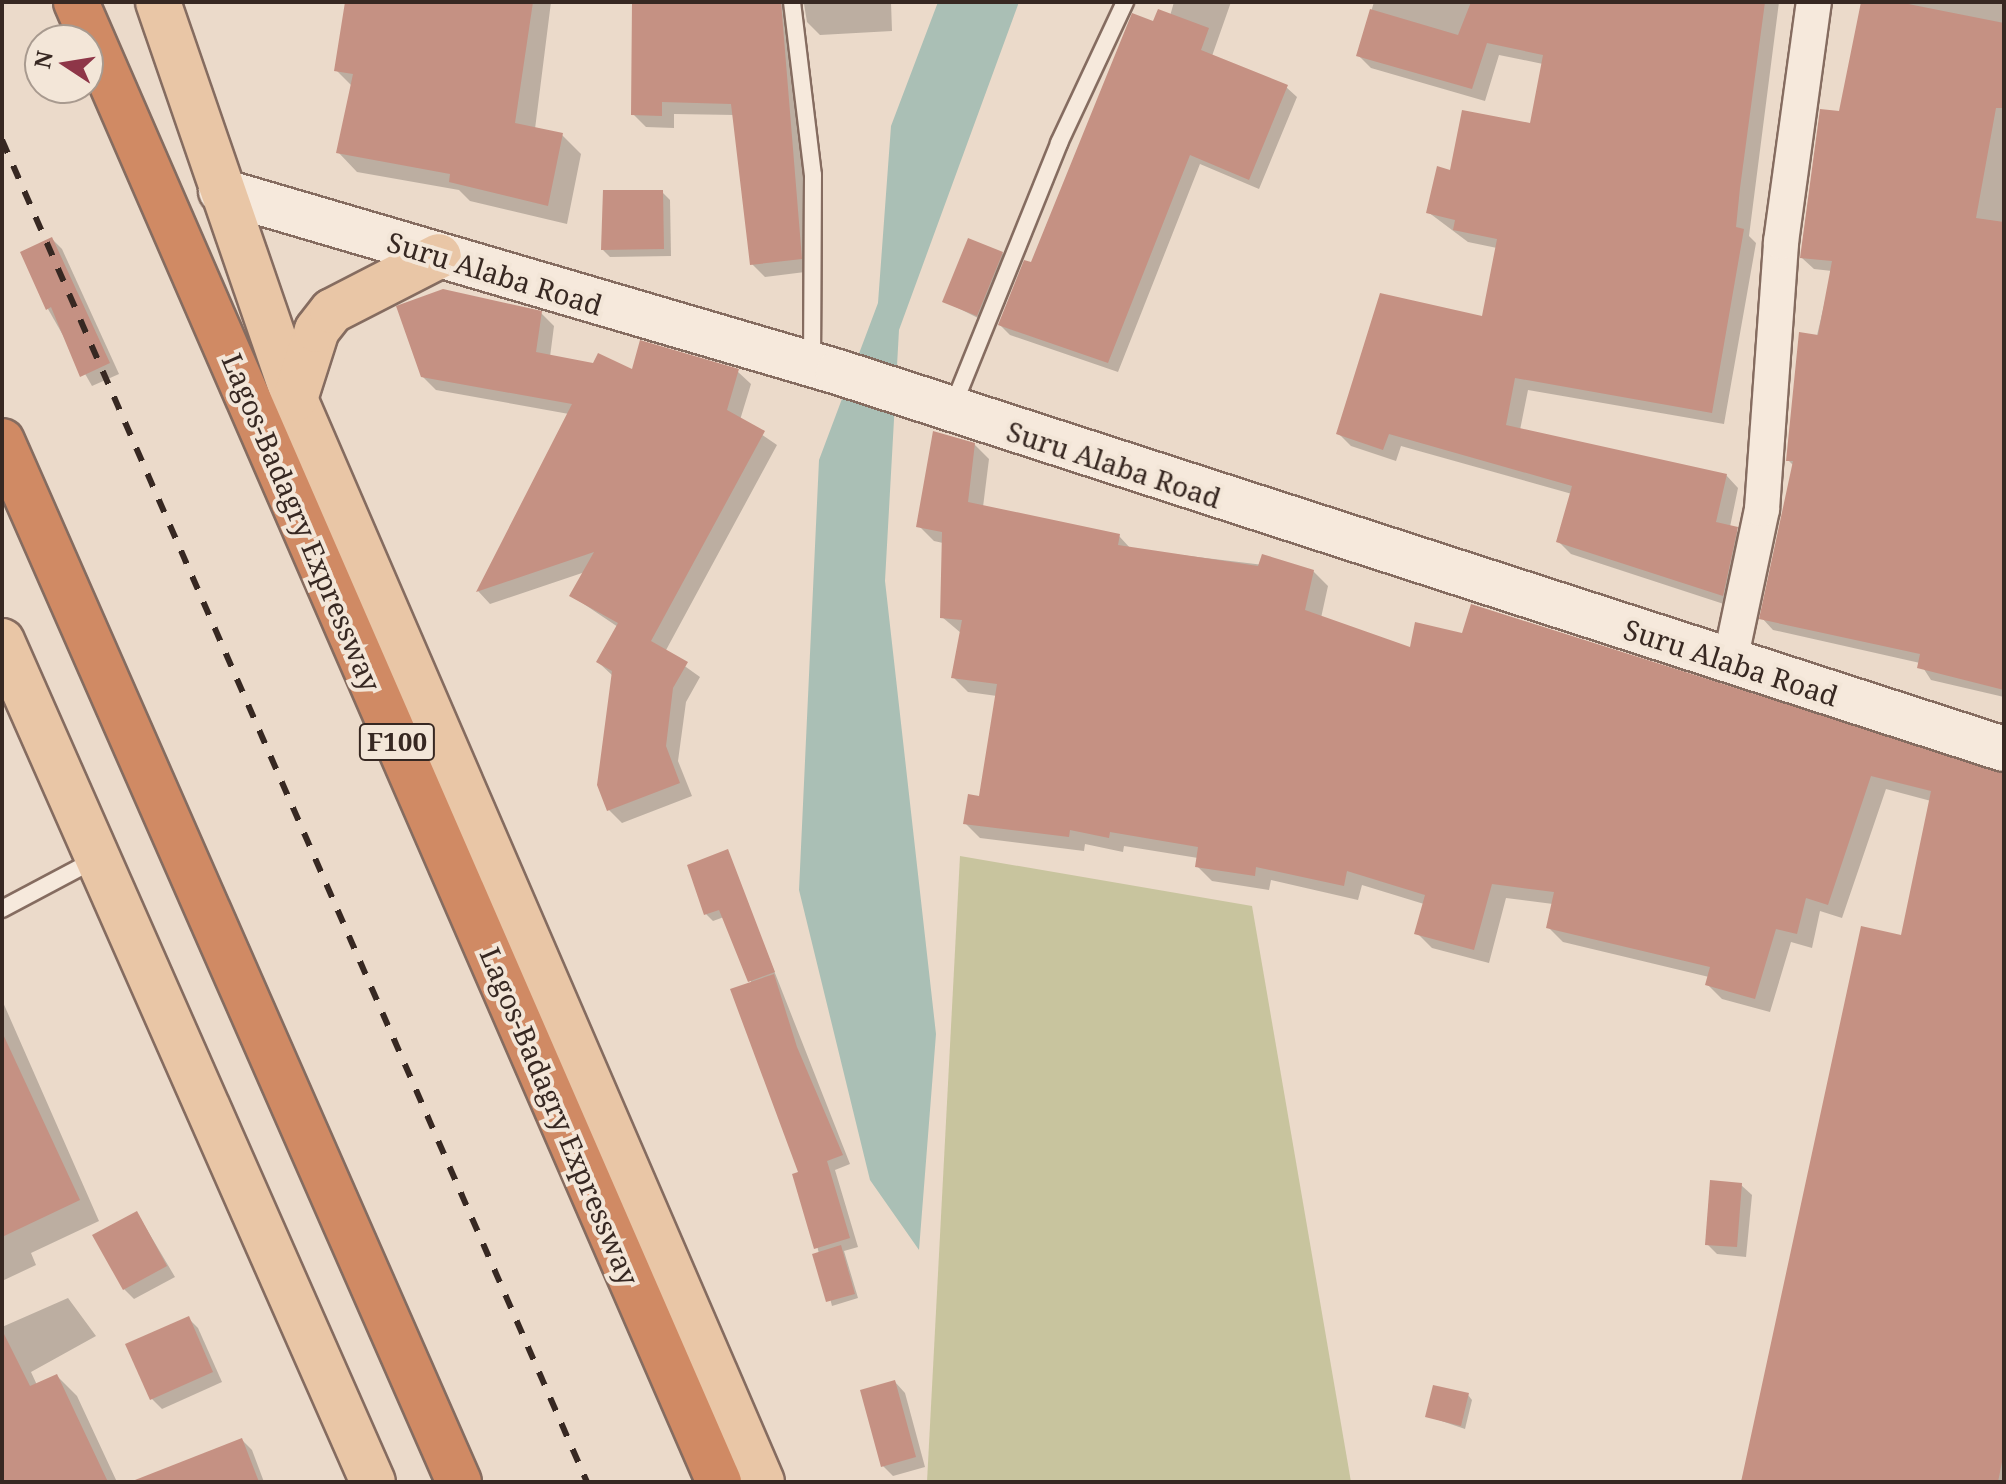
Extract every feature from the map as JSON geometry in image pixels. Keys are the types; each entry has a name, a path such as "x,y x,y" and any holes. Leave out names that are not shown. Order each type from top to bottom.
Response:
{"highway":[{"name":"Lagos-Badagry Expressway","path":"76,2 719,1482"},
{"path":"2,441 459,1482"}],"main road":[{"name":"Lagos-Badagry Expressway","path":"158,2 295,399 762,1482"},
{"path":"295,399 317,330 332,311 439,256"},
{"path":"2,641 373,1482"}],"street":[{"path":"1730,661 1762,509 1781,242 1814,2"},
{"name":"Suru Alaba Road","path":"221,191 825,369 2004,749"}],"lane":[{"path":"792,2 813,175 825,369"},
{"path":"932,405 1125,2"},
{"path":"2,909 98,858"}],"shaded area":[{"path":"938,2 1019,2 899,330 885,581 936,1034 919,1250 870,1180 799,890 819,460 878,303 891,126"},
{"path":"960,856 1252,906 1351,1482 927,1482"}],"building":[{"path":"345,2 533,2 515,123 563,133 548,206 449,182 450,174 336,153 353,74 334,71"},
{"path":"632,2 781,2 802,259 750,265 731,104 662,102 662,116 631,115"},
{"path":"1471,2 1765,2 1736,227 1744,229 1712,413 1515,378 1506,425 1727,474 1716,522 1738,527 1723,596 1556,542 1572,486 1389,434 1383,450 1336,434 1380,293 1482,316 1497,239 1453,230 1455,220 1426,213 1437,166 1450,170 1462,110 1530,123 1543,55 1487,43 1472,89 1356,56 1370,9 1458,35"},
{"path":"1861,2 1898,2 2004,23 2004,108 1996,108 1976,218 2004,222 2004,690 1917,668 1920,654 1759,619 1793,461 1786,461 1799,332 1818,335 1832,261 1800,258 1820,109 1839,111"},
{"path":"1158,9 1209,28 1201,50 1288,85 1249,180 1190,155 1108,363 998,325 1024,260 1031,262 1132,13 1153,21"},
{"path":"603,190 663,190 664,249 601,250"},
{"path":"52,237 110,363 80,377 51,307 46,310 20,252"},
{"path":"968,238 1003,252 977,316 942,302"},
{"path":"443,289 542,311 536,352 593,363 598,353 632,369 640,340 739,369 727,410 765,431 651,641 688,662 673,688 666,746 680,783 607,811 597,785 612,671 596,662 618,623 569,596 594,552 476,592 572,404 421,377 396,306"},
{"path":"933,431 975,443 968,502 1120,534 1118,545 1258,566 1262,554 1314,570 1305,610 1410,647 1415,622 1462,633 1471,604 2004,773 2004,1452 1998,1482 1741,1482 1861,926 1901,935 1931,791 1871,776 1828,905 1806,898 1797,934 1776,929 1755,999 1705,985 1710,967 1546,928 1554,892 1492,884 1474,950 1414,934 1425,895 1347,871 1344,886 1256,867 1255,876 1195,867 1198,847 1110,832 1109,838 1070,830 1069,837 963,824 968,794 979,796 997,684 951,678 962,620 940,618 942,532 916,527"},
{"path":"728,849 775,972 748,982 719,910 704,915 687,865"},
{"path":"774,974 797,1047 843,1155 827,1161 850,1238 814,1249 792,1174 798,1172 730,989"},
{"path":"2,1032 80,1200 2,1237"},
{"path":"1710,1180 1742,1183 1737,1247 1705,1245"},
{"path":"137,1211 167,1266 123,1290 92,1235"},
{"path":"841,1245 855,1294 826,1302 812,1254"},
{"path":"189,1316 213,1372 150,1400 125,1344"},
{"path":"2,1330 30,1386 57,1374 108,1482 2,1482"},
{"path":"895,1380 916,1457 881,1467 860,1390"},
{"path":"1433,1385 1469,1393 1461,1426 1425,1417"},
{"path":"242,1438 259,1482 135,1482 135,1480"}],"railway":[{"path":"2,140 587,1482"}]}
